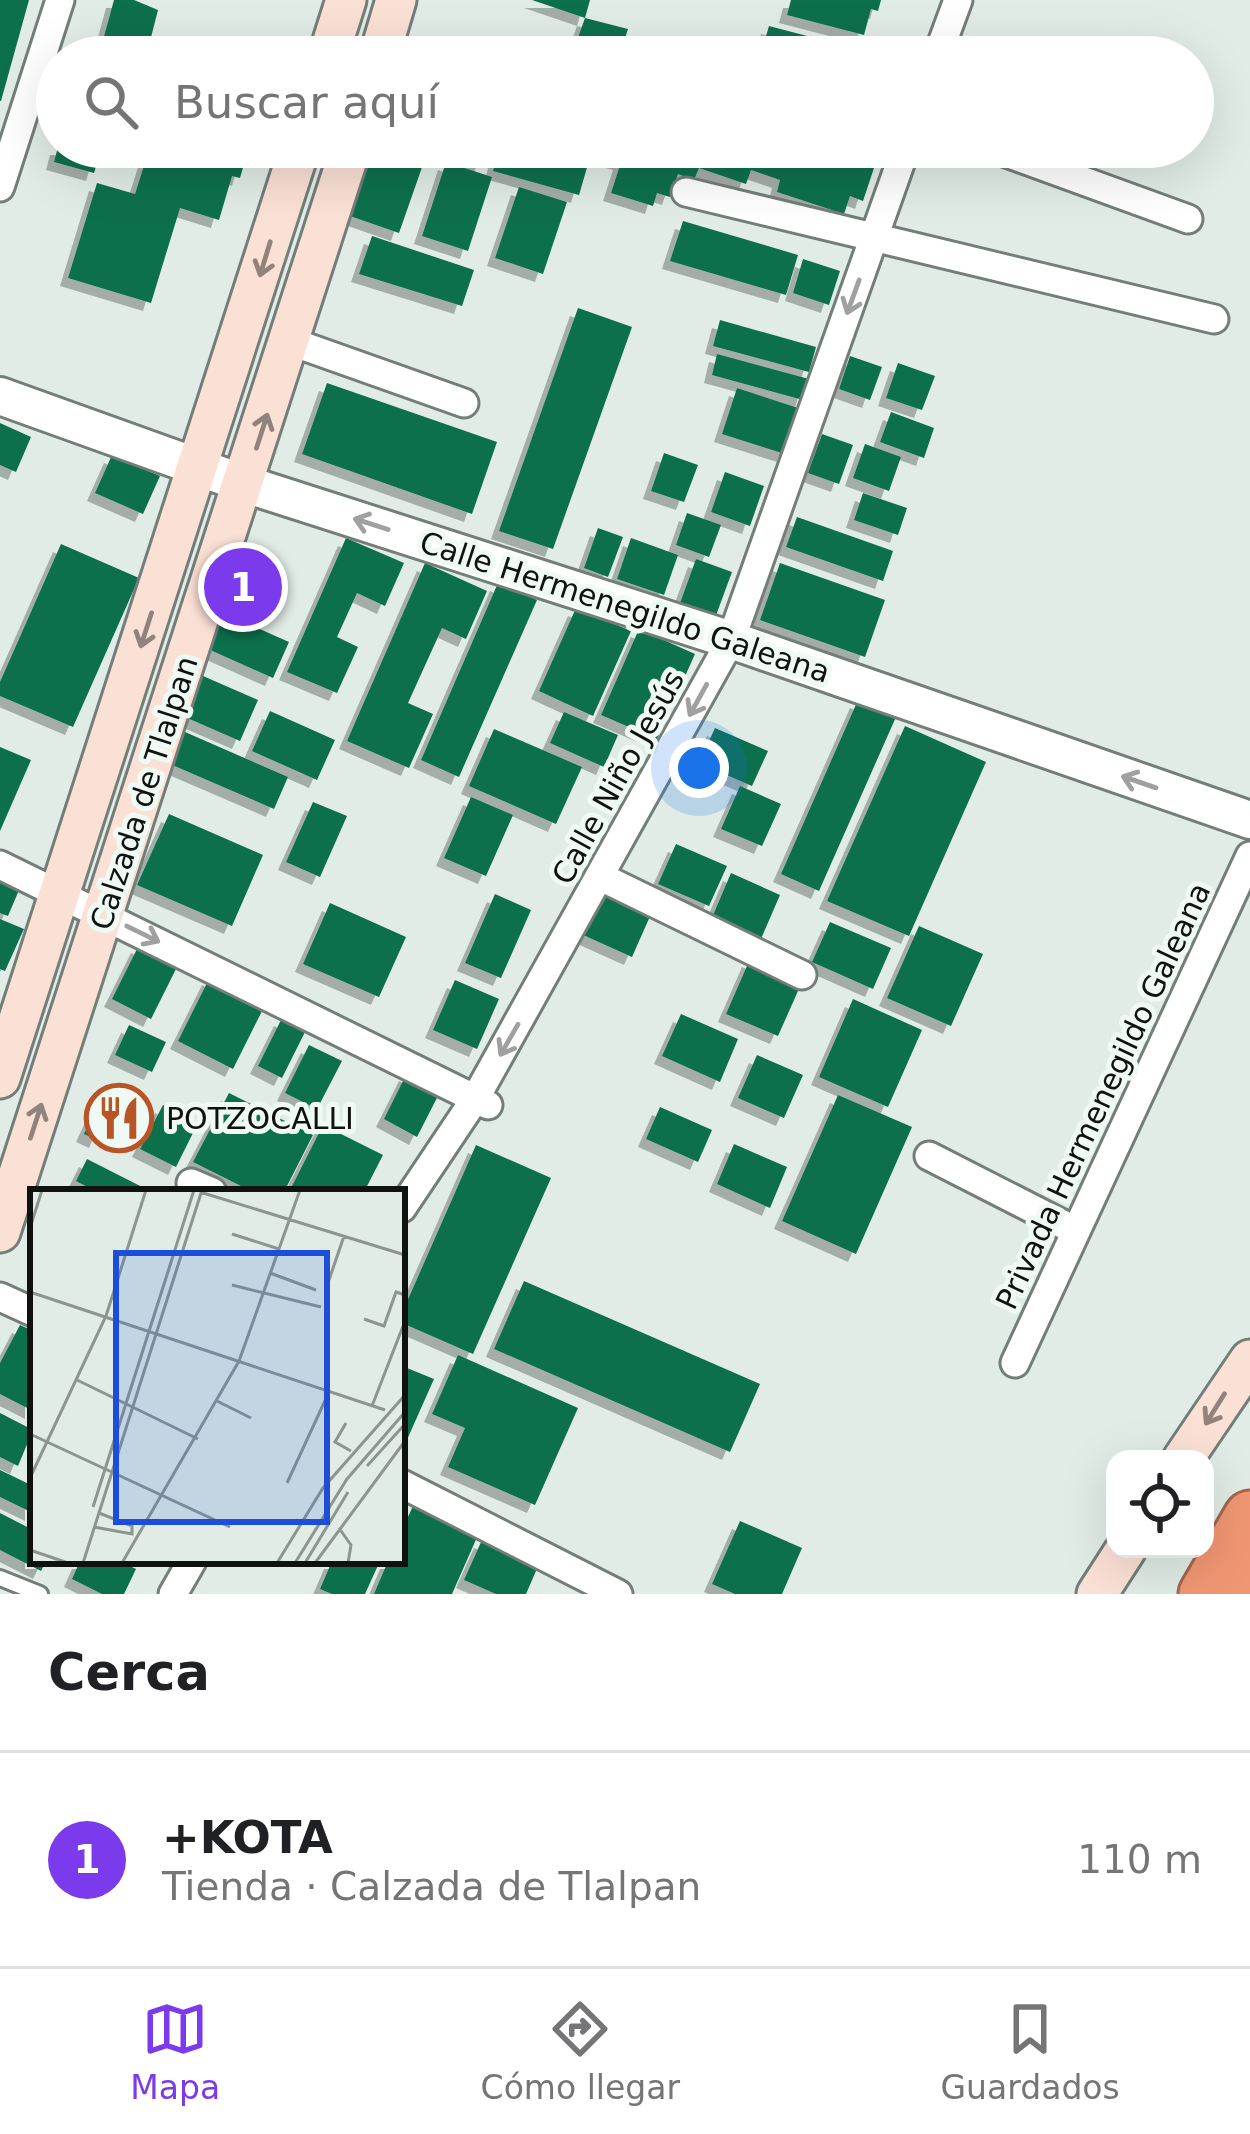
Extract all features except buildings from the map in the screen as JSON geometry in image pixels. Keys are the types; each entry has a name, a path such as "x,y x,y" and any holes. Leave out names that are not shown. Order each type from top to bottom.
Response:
{"highway":[{"path":"1205,1594 1250,1517"},
{"path":"1220,1594 1250,1546"}],"main road":[{"path":"335,36 346,0"},
{"path":"385,36 396,0"},
{"name":"Calzada de Tlalpan","path":"0,1078 293,168"},
{"name":"Calzada de Tlalpan","path":"0,1232 345,168"},
{"path":"1189,1450 1250,1360"},
{"path":"1097,1594 1120,1558"}],"street":[{"path":"49,36 60,0"},
{"path":"945,36 958,0"},
{"path":"0,188 36,75"},
{"name":"Calle Niño Jesús","path":"405,1204 487,1095 731,640 898,168"},
{"path":"1048,168 1188,219"},
{"path":"686,191 1214,320"},
{"path":"292,342 464,403"},
{"name":"Calle Hermenegildo Galeana","path":"0,396 245,484 731,640 1250,820"},
{"name":"Privada Hermenegildo Galeana","path":"1015,1363 1250,856"},
{"path":"0,865 487,1095"},
{"path":"601,878 802,975"},
{"path":"929,1156 1076,1231"},
{"path":"0,1297 30,1311"},
{"path":"405,1486 618,1594"},
{"path":"173,1594 190,1564"}],"lane":[{"path":"0,1578 40,1594"}],"place":[{"name":"+KOTA","path":"243,587"},
{"name":"POTZOCALLI","path":"119,1118"}]}
